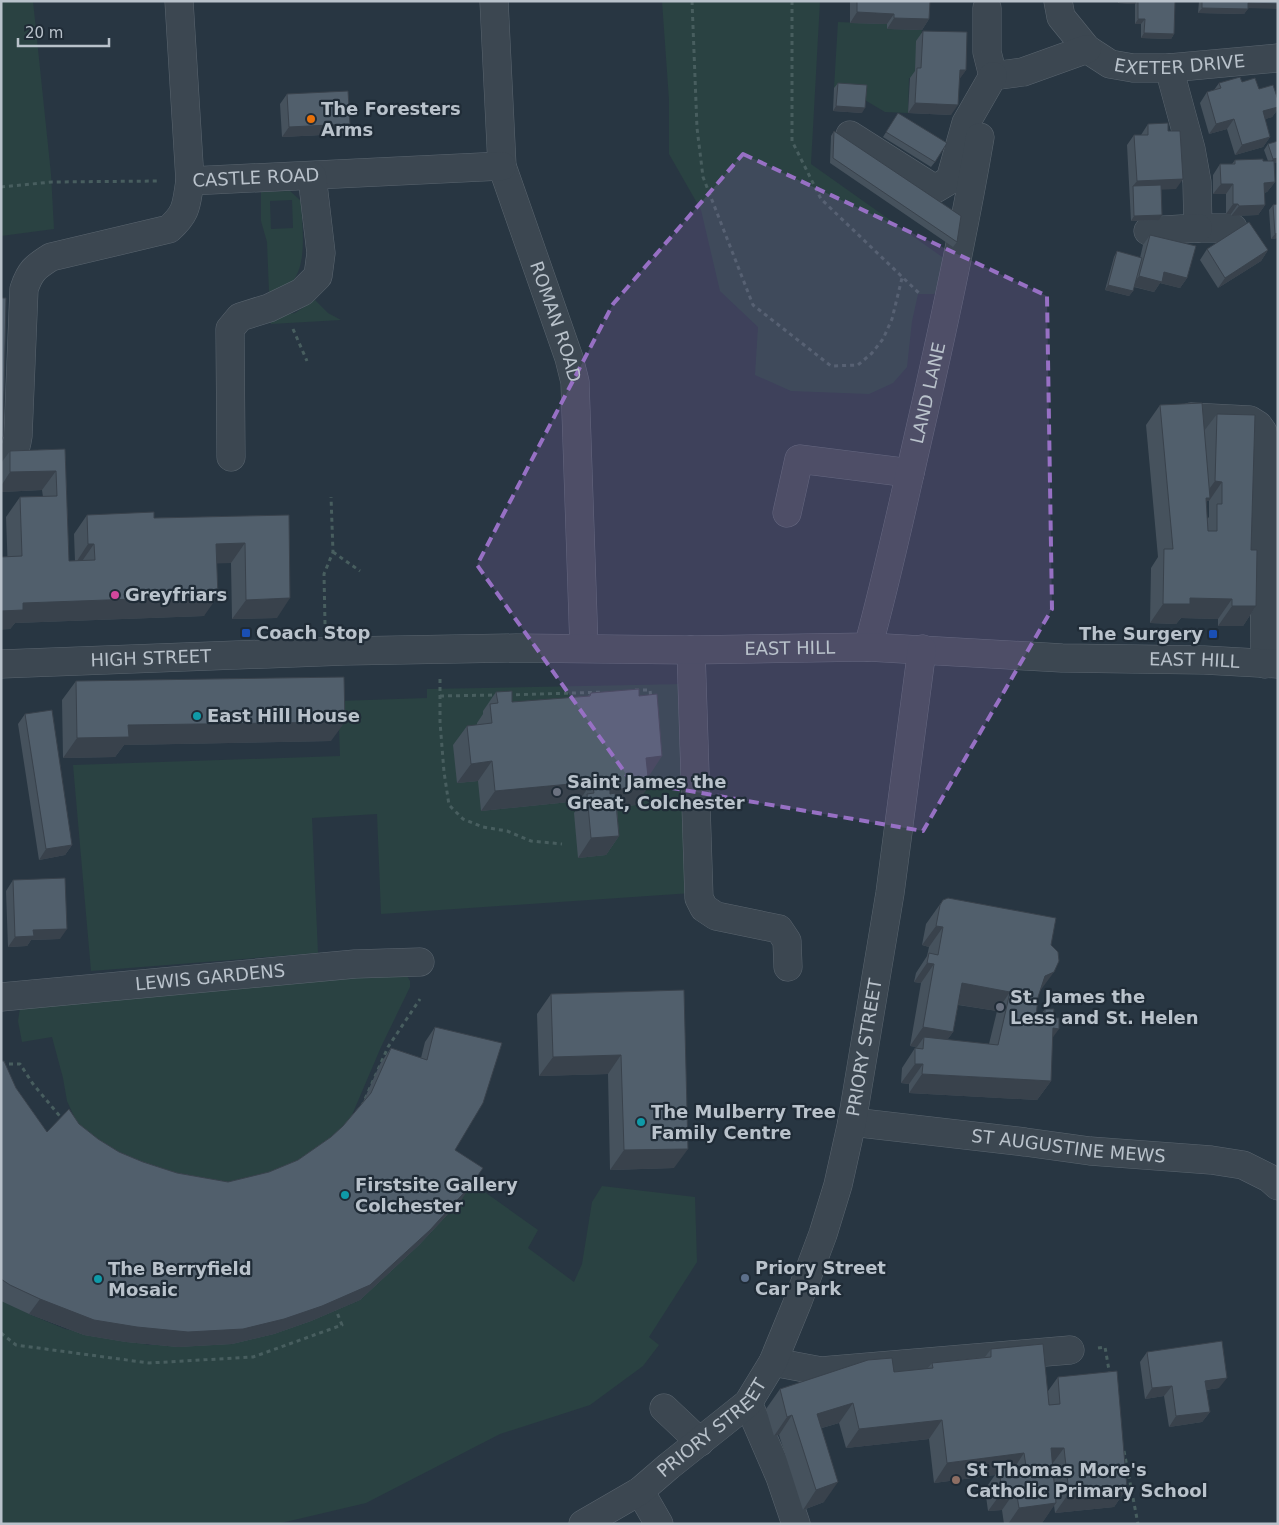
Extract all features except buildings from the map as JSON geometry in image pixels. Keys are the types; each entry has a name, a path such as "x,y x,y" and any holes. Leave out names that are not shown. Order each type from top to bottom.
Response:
{"street":[{"name":"CASTLE ROAD","path":"179,1 190,181 502,166"},
{"name":"ROMAN ROAD","path":"494,1 502,166 569,358 575,382 584,648"},
{"name":"EXETER DRIVE","path":"1058,1 1061,18 1086,49 1110,64 1133,68 1169,68 1278,58"},
{"path":"850,135 935,189 950,180 966,123 993,76 987,52 988,8"},
{"path":"993,76 1023,72 1086,49"},
{"path":"1169,68 1191,149 1197,182 1198,228"},
{"name":"LAND LANE","path":"868,647 950,296 970,202 980,137"},
{"path":"231,457 230,329 240,317 269,308 302,292 318,276 321,253 312,176"},
{"path":"1,463 11,458 14,454 18,436 24,289 29,275 36,266 52,257 169,229 179,220 186,209 190,181"},
{"path":"1148,231 1233,228"},
{"path":"1191,417 1250,420 1263,432 1271,664"},
{"path":"787,513 799,459 910,473"},
{"name":"EAST HILL","path":"313,652 584,648 691,650 868,647 1052,658 1204,660 1271,664"},
{"name":"PRIORY STREET","path":"583,1524 640,1491 748,1403 773,1362 823,1234 838,1185 852,1122 890,893 922,649"},
{"path":"691,650 699,898 704,908 716,916 780,929 787,941 788,967"},
{"name":"HIGH STREET","path":"1,664 313,652"},
{"name":"LEWIS GARDENS","path":"1,997 355,964 420,962"},
{"name":"ST AUGUSTINE MEWS","path":"852,1122 1090,1151 1211,1160 1243,1165 1269,1178 1278,1186"},
{"path":"773,1362 820,1371 1070,1350"},
{"path":"748,1403 780,1477 796,1524"},
{"path":"664,1408 700,1442"},
{"path":"640,1491 659,1524"}],"path":[{"path":"692,1 697,128 703,177 753,305 831,366 858,365 883,339 892,319 902,278"},
{"path":"792,1 792,141 822,198 918,294 950,296"},
{"path":"1,187 52,182 190,181"},
{"path":"313,652 324,574 333,552 331,497"},
{"path":"333,552 360,571"},
{"path":"437,651 444,772 449,806 463,819 483,827 508,832 531,841 562,844"},
{"path":"631,690 650,690 651,705"},
{"path":"440,696 612,691"},
{"path":"490,695 490,703"},
{"path":"361,1108 388,1047 420,999"},
{"path":"1,1064 20,1064 67,1125"},
{"path":"1,1333 16,1344 149,1363 253,1357 342,1325 336,1310"},
{"path":"1070,1350 1106,1347 1112,1383"},
{"path":"1123,1446 1138,1524"}],"highlighted area":[{"path":"743,154 1047,296 1052,609 923,831 631,781 477,565 613,304"}],"green space":[{"path":"1,1 33,1 51,174 54,229 1,236"},
{"path":"662,1 820,1 811,164 945,259 942,286 934,294 918,294 912,321 907,367 893,383 869,394 791,391 755,375 758,327 720,291 701,210 669,154 669,100"},
{"path":"838,22 887,24 887,29 922,30 914,78 909,78 908,113 885,112 863,99 834,88"},
{"path":"290,191 301,201 303,242 299,270 293,281 283,289 269,292 267,242 261,221 261,192","holes":["292,200 293,228 271,229 270,201"]},
{"path":"315,300 328,313 341,320 271,324 270,317 295,313"},
{"path":"685,684 692,893 381,914 377,814 312,818 318,953 91,971 73,765 340,756 338,701 427,698 427,689"},
{"path":"407,976 410,981 410,987 381,1047 349,1122 320,1152 218,1197 166,1188 78,1125 67,1101 52,1037 22,1042 18,1021 20,1008 321,978"},
{"path":"472,1183 538,1230 528,1248 574,1282 582,1264 592,1202 602,1186 695,1197 697,1262 649,1337 659,1345 643,1366 590,1405 500,1434 366,1503 277,1524 1,1524 1,1299 29,1314 65,1329 149,1345 209,1345 336,1310 360,1300"}],"place":[{"name":"The Foresters Arms","path":"311,119"},
{"name":"Greyfriars","path":"115,595"},
{"name":"Coach Stop","path":"246,633"},
{"name":"The Surgery","path":"1213,634"},
{"name":"East Hill House","path":"197,716"},
{"name":"Saint James the Great, Colchester","path":"557,792"},
{"name":"St. James the Less and St. Helen","path":"1000,1007"},
{"name":"The Mulberry Tree Family Centre","path":"641,1122"},
{"name":"Firstsite Gallery Colchester","path":"345,1195"},
{"name":"Priory Street Car Park","path":"745,1278"},
{"name":"The Berryfield Mosaic","path":"98,1279"},
{"name":"St Thomas More's Catholic Primary School","path":"956,1480"}]}
